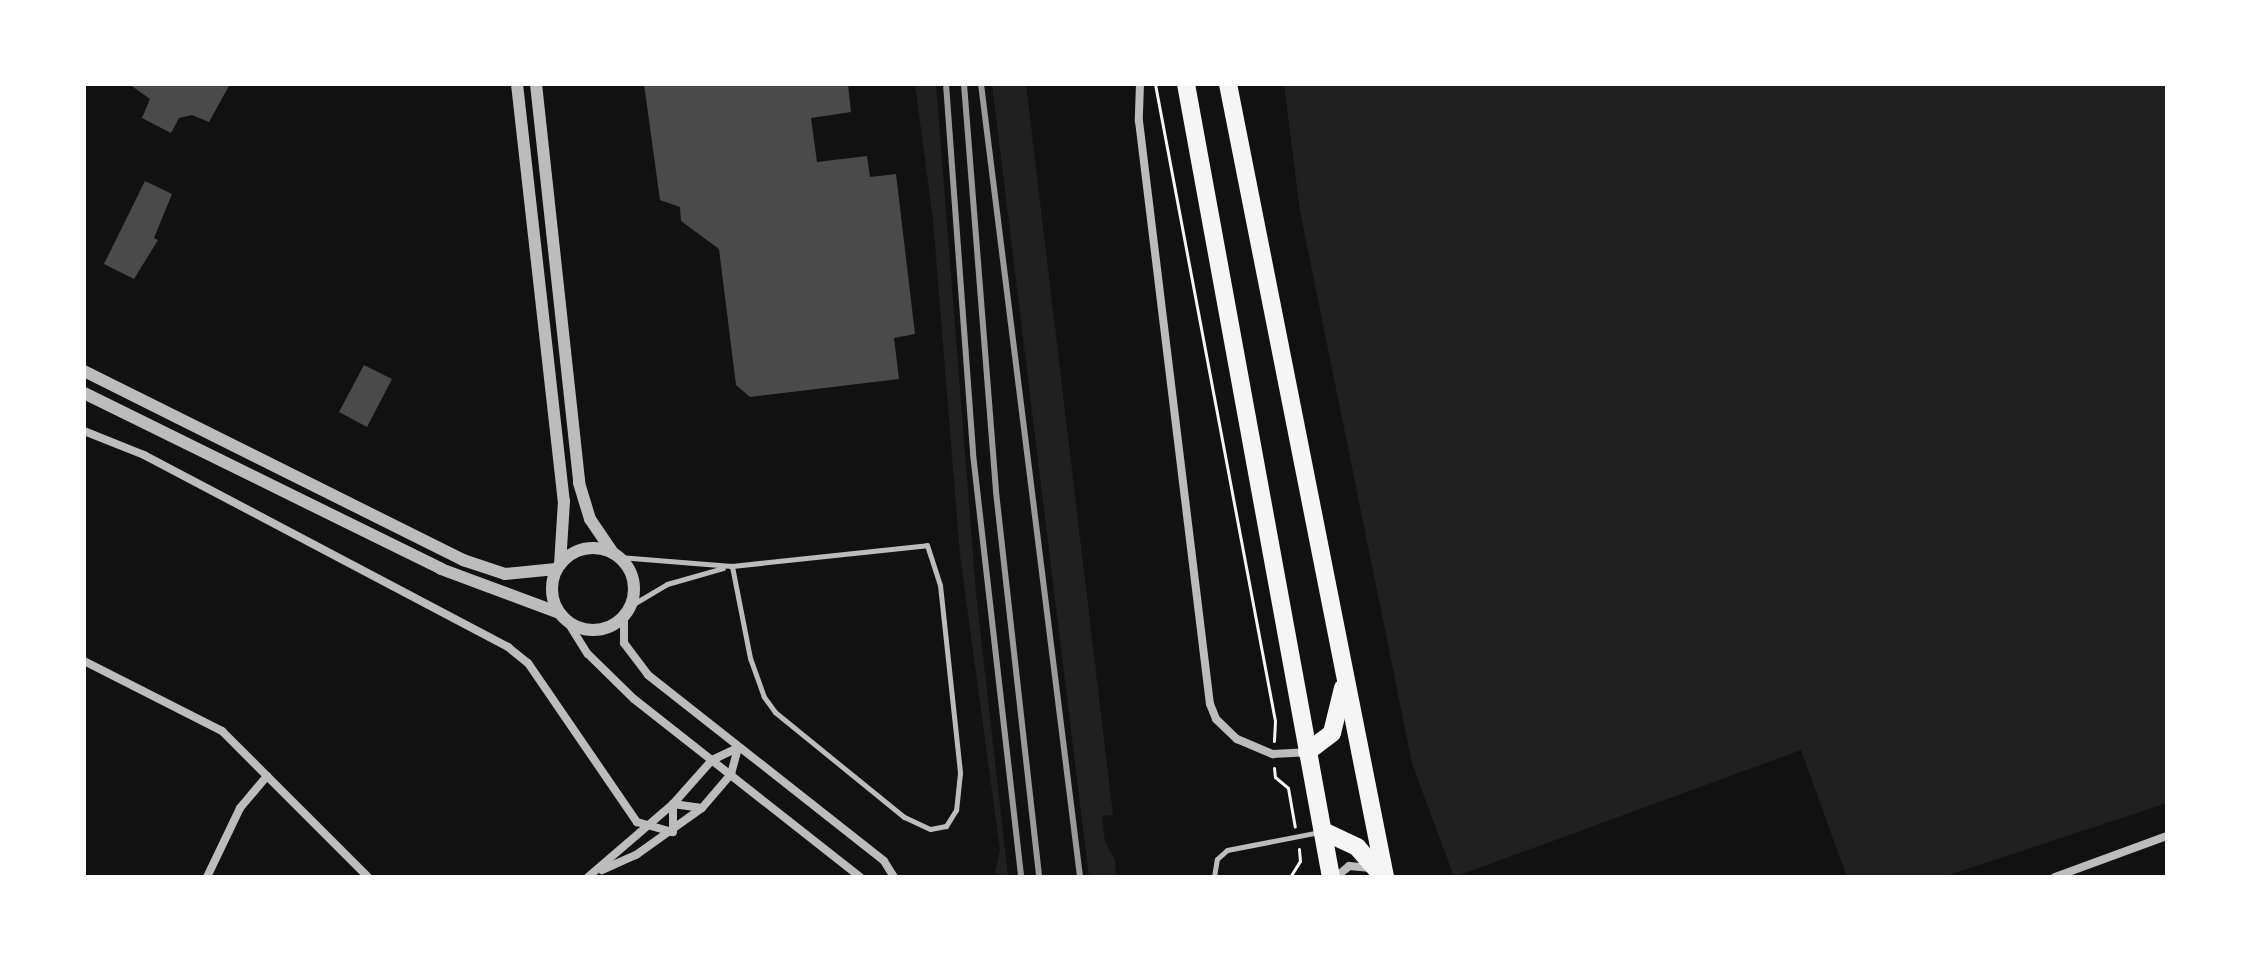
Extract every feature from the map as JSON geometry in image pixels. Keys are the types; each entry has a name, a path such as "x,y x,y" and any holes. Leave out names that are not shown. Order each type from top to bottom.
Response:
{"highway":[{"path":"1186,84 1307,752 1333,877"},
{"path":"1228,84 1381,874"},
{"path":"1307,752 1332,733 1345,678"},
{"path":"1323,831 1357,847 1381,874"}],"street":[{"path":"517,84 564,501 553,599 609,677 860,877"},
{"path":"536,84 579,483 590,519 633,580 627,610 629,654 738,748 884,861 894,877"},
{"path":"1140,84 1139,121 1210,704 1226,731 1273,754 1307,752"},
{"path":"533,232 552,229"},
{"path":"84,371 463,560 505,574 558,567 584,549 616,555"},
{"path":"84,393 441,569 597,630 627,610"},
{"path":"84,431 144,455 508,647 528,663 628,811 649,826 673,832"},
{"path":"84,661 199,715 267,776 368,877"},
{"path":"591,875 673,804 712,760 738,748"},
{"path":"591,875 673,832 702,808 731,774 738,748"},
{"path":"207,877 240,808 267,776"},
{"path":"673,804 702,808"},
{"path":"673,804 673,832"},
{"path":"2055,877 2167,836"},
{"path":"1333,877 1349,866 1381,874"}],"lane":[{"path":"627,610 667,584 732,566 927,545 940,585 960,773 951,821 930,829 892,809 764,697 744,637 732,566"},
{"path":"616,555 732,566"},
{"path":"1214,877 1217,859 1227,850 1323,831"}],"path":[{"path":"1155,84 1275,721 1275,777"}],"shaded area":[{"path":"915,84 936,84 976,593 1008,877 995,873 1000,850 960,555 933,220"},
{"path":"992,84 1026,84 1113,815 1102,816 1105,842 1115,860 1116,877 1089,877"},
{"path":"1284,84 2167,84 2167,803 1943,877 1847,877 1801,750 1454,877 1412,763 1300,211"}],"building":[{"path":"129,84 230,84 209,122 192,115 179,118 171,133 142,118 150,99"},
{"path":"644,84 848,84 851,112 811,118 817,162 867,156 870,177 896,174 915,334 894,338 899,379 750,397 736,385 719,249 681,221 680,207 660,200"},
{"path":"145,181 172,194 154,238 158,240 134,279 104,264"},
{"path":"364,365 392,379 367,427 339,412"}],"railway":[{"path":"946,84 973,454 1021,877"},
{"path":"964,84 996,492 1039,877"},
{"path":"981,84 1080,877"}]}
